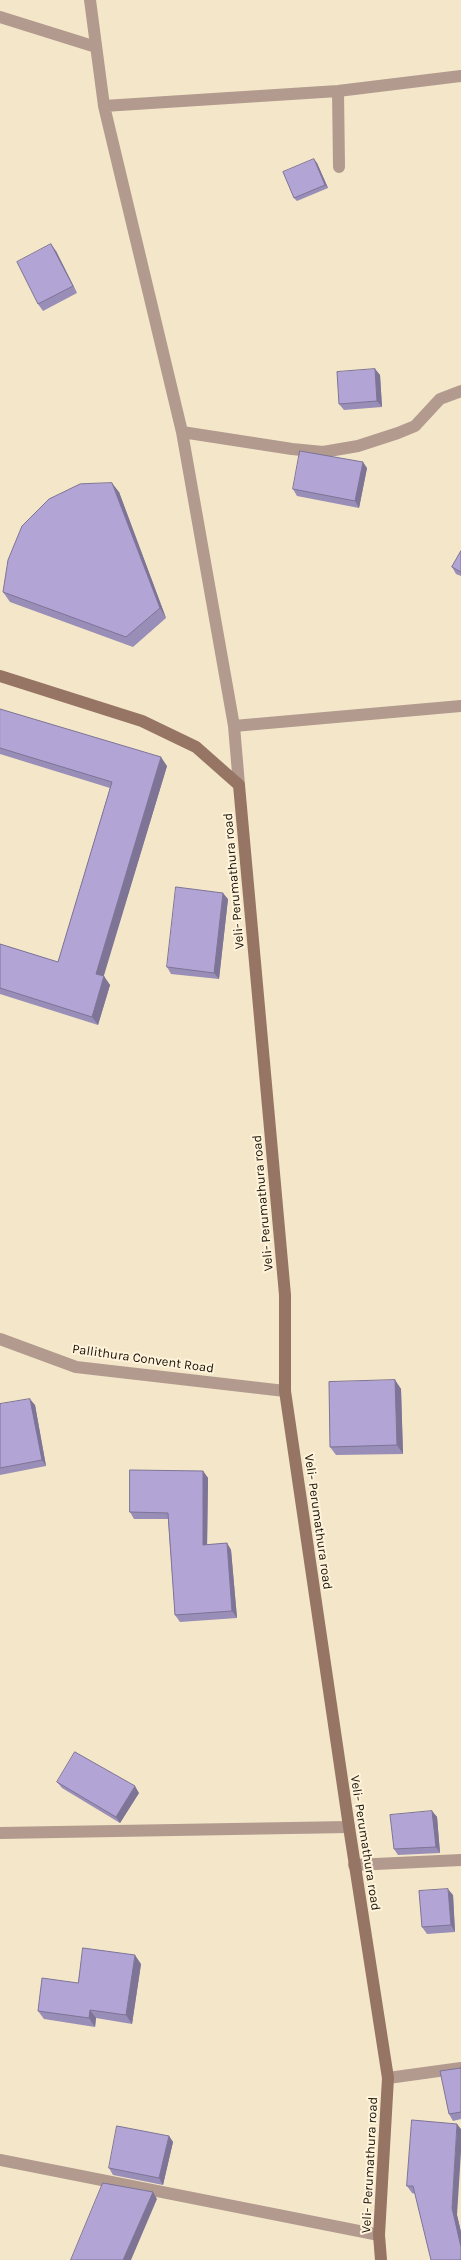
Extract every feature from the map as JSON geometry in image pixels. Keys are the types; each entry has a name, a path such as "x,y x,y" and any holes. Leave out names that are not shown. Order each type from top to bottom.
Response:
{"main road":[{"path":"0,676 142,721 196,747 239,785"},
{"name":"Veli- Perumathura road","path":"239,785 286,1296 285,1391 348,1827 388,2078 379,2235 381,2260"}],"street":[{"path":"90,0 104,106 182,432 234,726 239,785"},
{"path":"0,17 96,47"},
{"path":"104,106 338,91 461,76"},
{"path":"338,91 339,167"},
{"path":"182,432 292,449 323,452 358,446 415,426 440,399 461,391"},
{"path":"234,726 460,704"},
{"name":"Pallithura Convent Road","path":"0,1339 76,1367 285,1391"},
{"path":"0,1833 348,1827"},
{"path":"354,1865 461,1860"},
{"path":"388,2078 461,2068"},
{"path":"0,2160 379,2235"}],"building":[{"path":"314,159 325,185 294,198 283,172"},
{"path":"51,244 73,286 38,304 17,262"},
{"path":"375,369 377,401 339,404 337,372"},
{"path":"300,451 363,462 355,501 293,489"},
{"path":"112,483 160,608 126,637 3,592 8,560 22,526 49,499 80,484"},
{"path":"461,551 461,572 452,567"},
{"path":"0,709 161,757 96,974 104,976 92,1017 0,988 0,944 58,962 112,782 0,748"},
{"path":"176,887 223,893 214,973 167,967"},
{"path":"395,1380 397,1445 330,1447 329,1382"},
{"path":"30,1399 42,1460 0,1468 0,1404"},
{"path":"130,1470 203,1471 203,1545 227,1543 232,1611 175,1615 168,1513 130,1512"},
{"path":"75,1752 135,1786 116,1817 57,1782"},
{"path":"432,1811 436,1847 394,1849 390,1815"},
{"path":"448,1889 451,1925 422,1927 419,1891"},
{"path":"83,1948 135,1955 126,2015 90,2010 89,2018 38,2011 42,1978 78,1983"},
{"path":"461,2068 461,2112 449,2114 440,2071"},
{"path":"412,2120 457,2124 452,2208 461,2247 461,2260 431,2260 413,2186 407,2186"},
{"path":"117,2126 169,2136 159,2178 109,2168"},
{"path":"103,2183 153,2192 123,2260 71,2260"}]}
